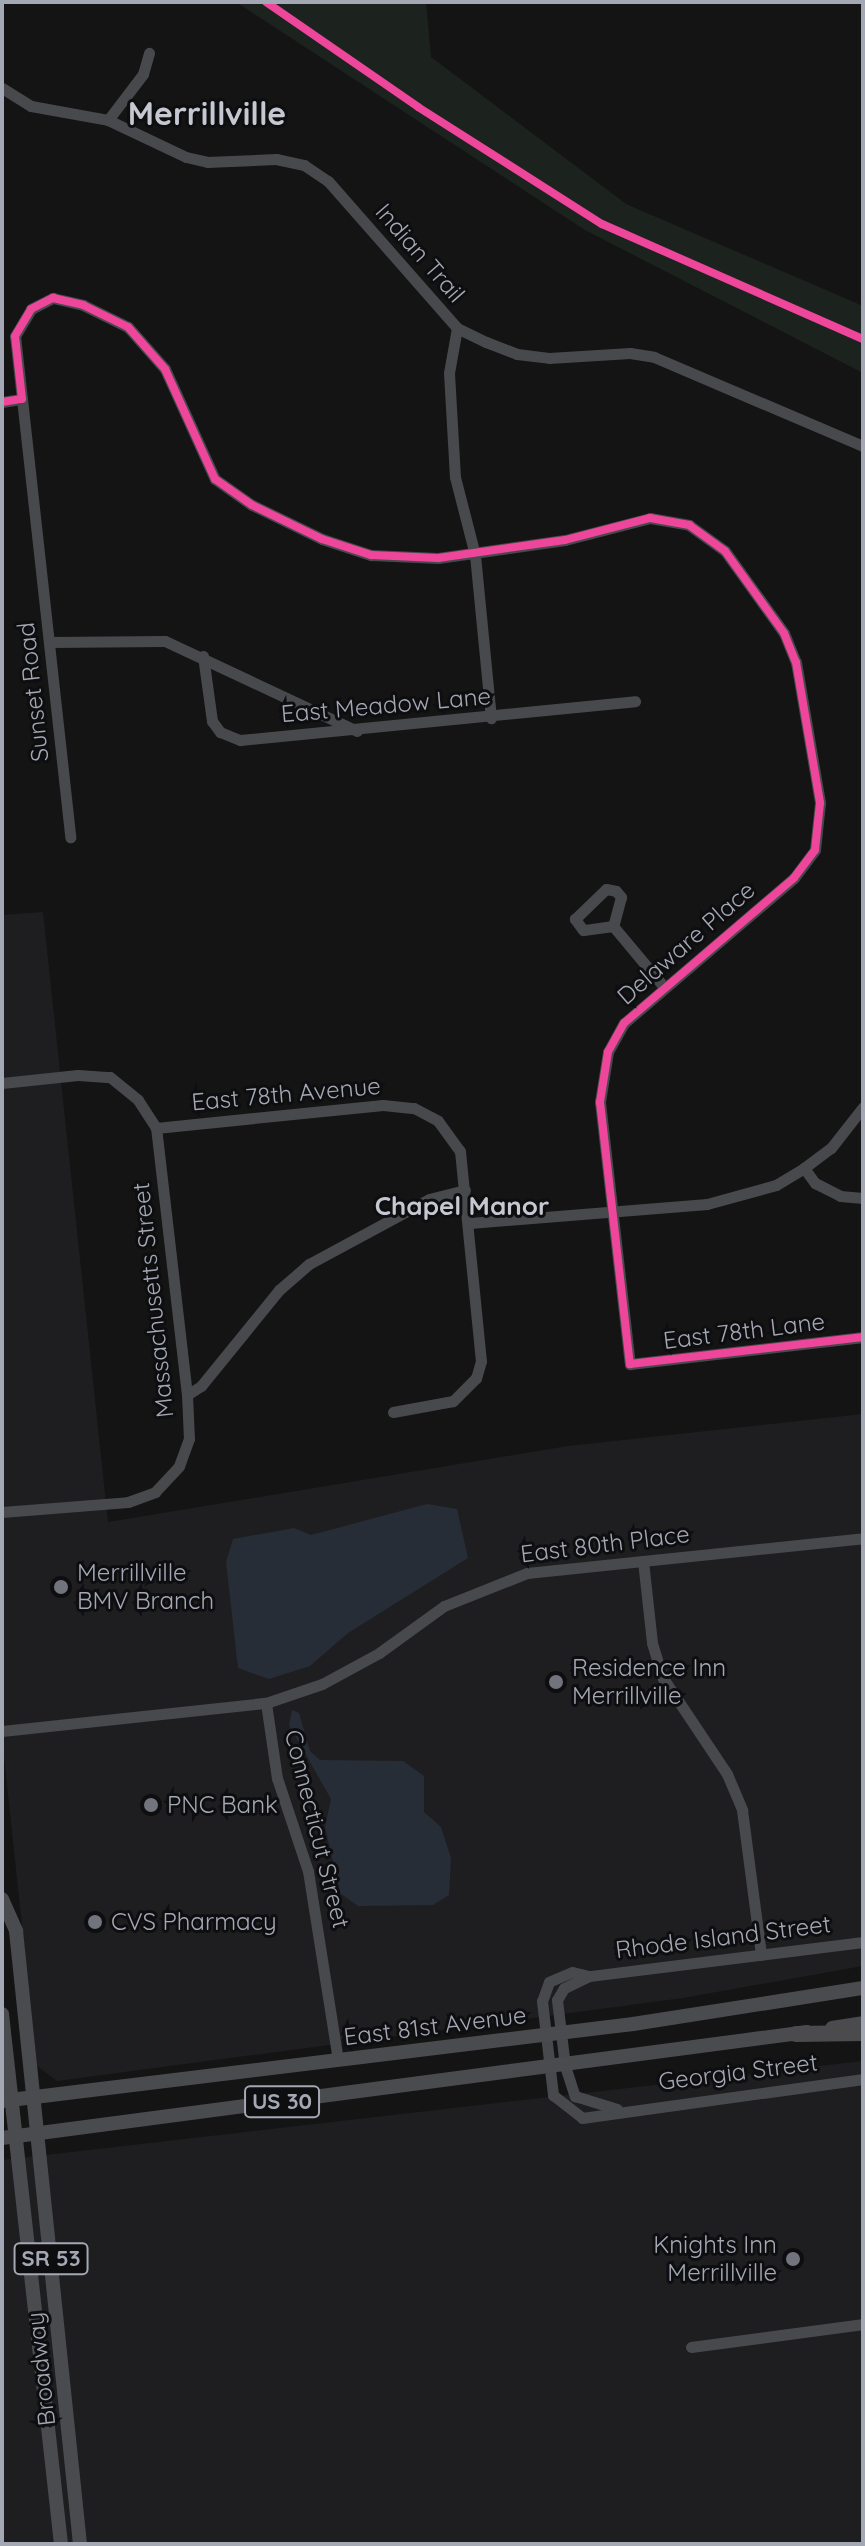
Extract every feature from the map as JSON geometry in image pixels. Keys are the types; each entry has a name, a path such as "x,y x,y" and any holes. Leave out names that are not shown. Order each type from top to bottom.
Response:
{"highway":[{"path":"796,2034 863,2033"}],"main road":[{"name":"Broadway","path":"2,1899 2,1909 16,1931 80,2544"},
{"name":"East 81st Avenue","path":"6,2101 553,2034 863,1988"},
{"name":"Broadway","path":"2,2014 8,2137 61,2544"},
{"name":"US 30","path":"8,2137 565,2066 863,2023"}],"street":[{"path":"108,120 143,74 149,53"},
{"name":"Indian Trail","path":"2,88 31,106 108,120 163,149 207,162 276,159 304,165 328,181 457,328 517,354 654,357 863,446"},
{"name":"Sunset Road","path":"70,837 15,336 31,309 53,298 83,305 128,327 165,369 215,479 252,505 322,539 371,555 475,555"},
{"path":"457,328 449,373 455,477 475,555 491,718"},
{"path":"2,402 22,399"},
{"name":"Delaware Place","path":"475,555 565,540 650,518 675,520 709,537 784,633 796,662 820,803 815,850 794,878 624,1023 603,1070 600,1102 630,1364"},
{"path":"50,642 165,641 203,656 358,732"},
{"name":"East Meadow Lane","path":"203,656 212,721 220,732 240,740 358,732 635,701"},
{"path":"606,889 621,897 613,926 583,930 575,919 606,889"},
{"path":"613,926 664,987"},
{"path":"2,1083 78,1075 110,1077 138,1100 156,1128"},
{"name":"East 78th Avenue","path":"156,1128 383,1105 414,1108 438,1121 460,1151 482,1340 476,1378 453,1401 393,1412"},
{"path":"470,1223 745,1196 804,1168 831,1148 863,1107"},
{"name":"Massachusetts Street","path":"2,1512 128,1502 155,1492 179,1466 189,1439 187,1395 156,1128"},
{"path":"804,1168 815,1183 840,1196 863,1198"},
{"path":"187,1395 201,1386 279,1290 309,1264 429,1199 465,1190"},
{"name":"East 78th Lane","path":"630,1364 863,1337"},
{"name":"East 80th Place","path":"2,1731 266,1703 349,1670 419,1620 488,1584 527,1573 863,1538"},
{"path":"643,1561 652,1643 663,1678 727,1774 739,1801 761,1955"},
{"name":"Connecticut Street","path":"266,1703 277,1778 308,1871 338,2060"},
{"name":"Rhode Island Street","path":"550,2068 560,1992 589,1976 863,1942"},
{"name":"Rhode Island Street","path":"553,2034 565,2066"},
{"name":"Georgia Street","path":"565,2066 575,2096 618,2109"},
{"name":"Georgia Street","path":"550,2068 553,2095 568,2111 588,2118 618,2109 863,2079"},
{"path":"691,2347 863,2324"}],"shaded area":[{"path":"236,2 426,2 431,57 626,204 863,306 863,373 585,230"},
{"path":"43,912 108,1522 568,1446 863,1414 863,1966 683,1998 57,2081 37,2066 2,1738 2,915"},
{"path":"427,1504 457,1509 468,1558 348,1633 310,1666 269,1679 238,1668 226,1562 233,1539 294,1528 311,1535"},
{"path":"292,1710 299,1713 310,1751 320,1760 403,1761 424,1776 424,1812 441,1827 451,1858 449,1895 433,1905 358,1906 340,1893 325,1827 331,1799 289,1725"},
{"path":"863,2061 863,2544 2,2544 2,2160"}],"cycle path":[{"path":"266,2 418,107 602,224 863,339"},
{"path":"2,402 22,399 15,336 31,309 53,298 83,305 128,327 165,369 215,479 252,505 322,539 371,555 438,558 565,540 650,518 689,525 725,551 784,633 796,662 820,803 815,850 794,878 624,1023 608,1052 600,1102 630,1364 863,1337"}],"place":[{"name":"Merrillville BMV Branch","path":"61,1587"},
{"name":"Residence Inn Merrillville","path":"556,1682"},
{"name":"PNC Bank","path":"151,1805"},
{"name":"CVS Pharmacy","path":"95,1922"},
{"name":"Knights Inn Merrillville","path":"793,2259"}],"district":[{"name":"Merrillville","path":"207,113"},
{"name":"Chapel Manor","path":"462,1206"}]}
